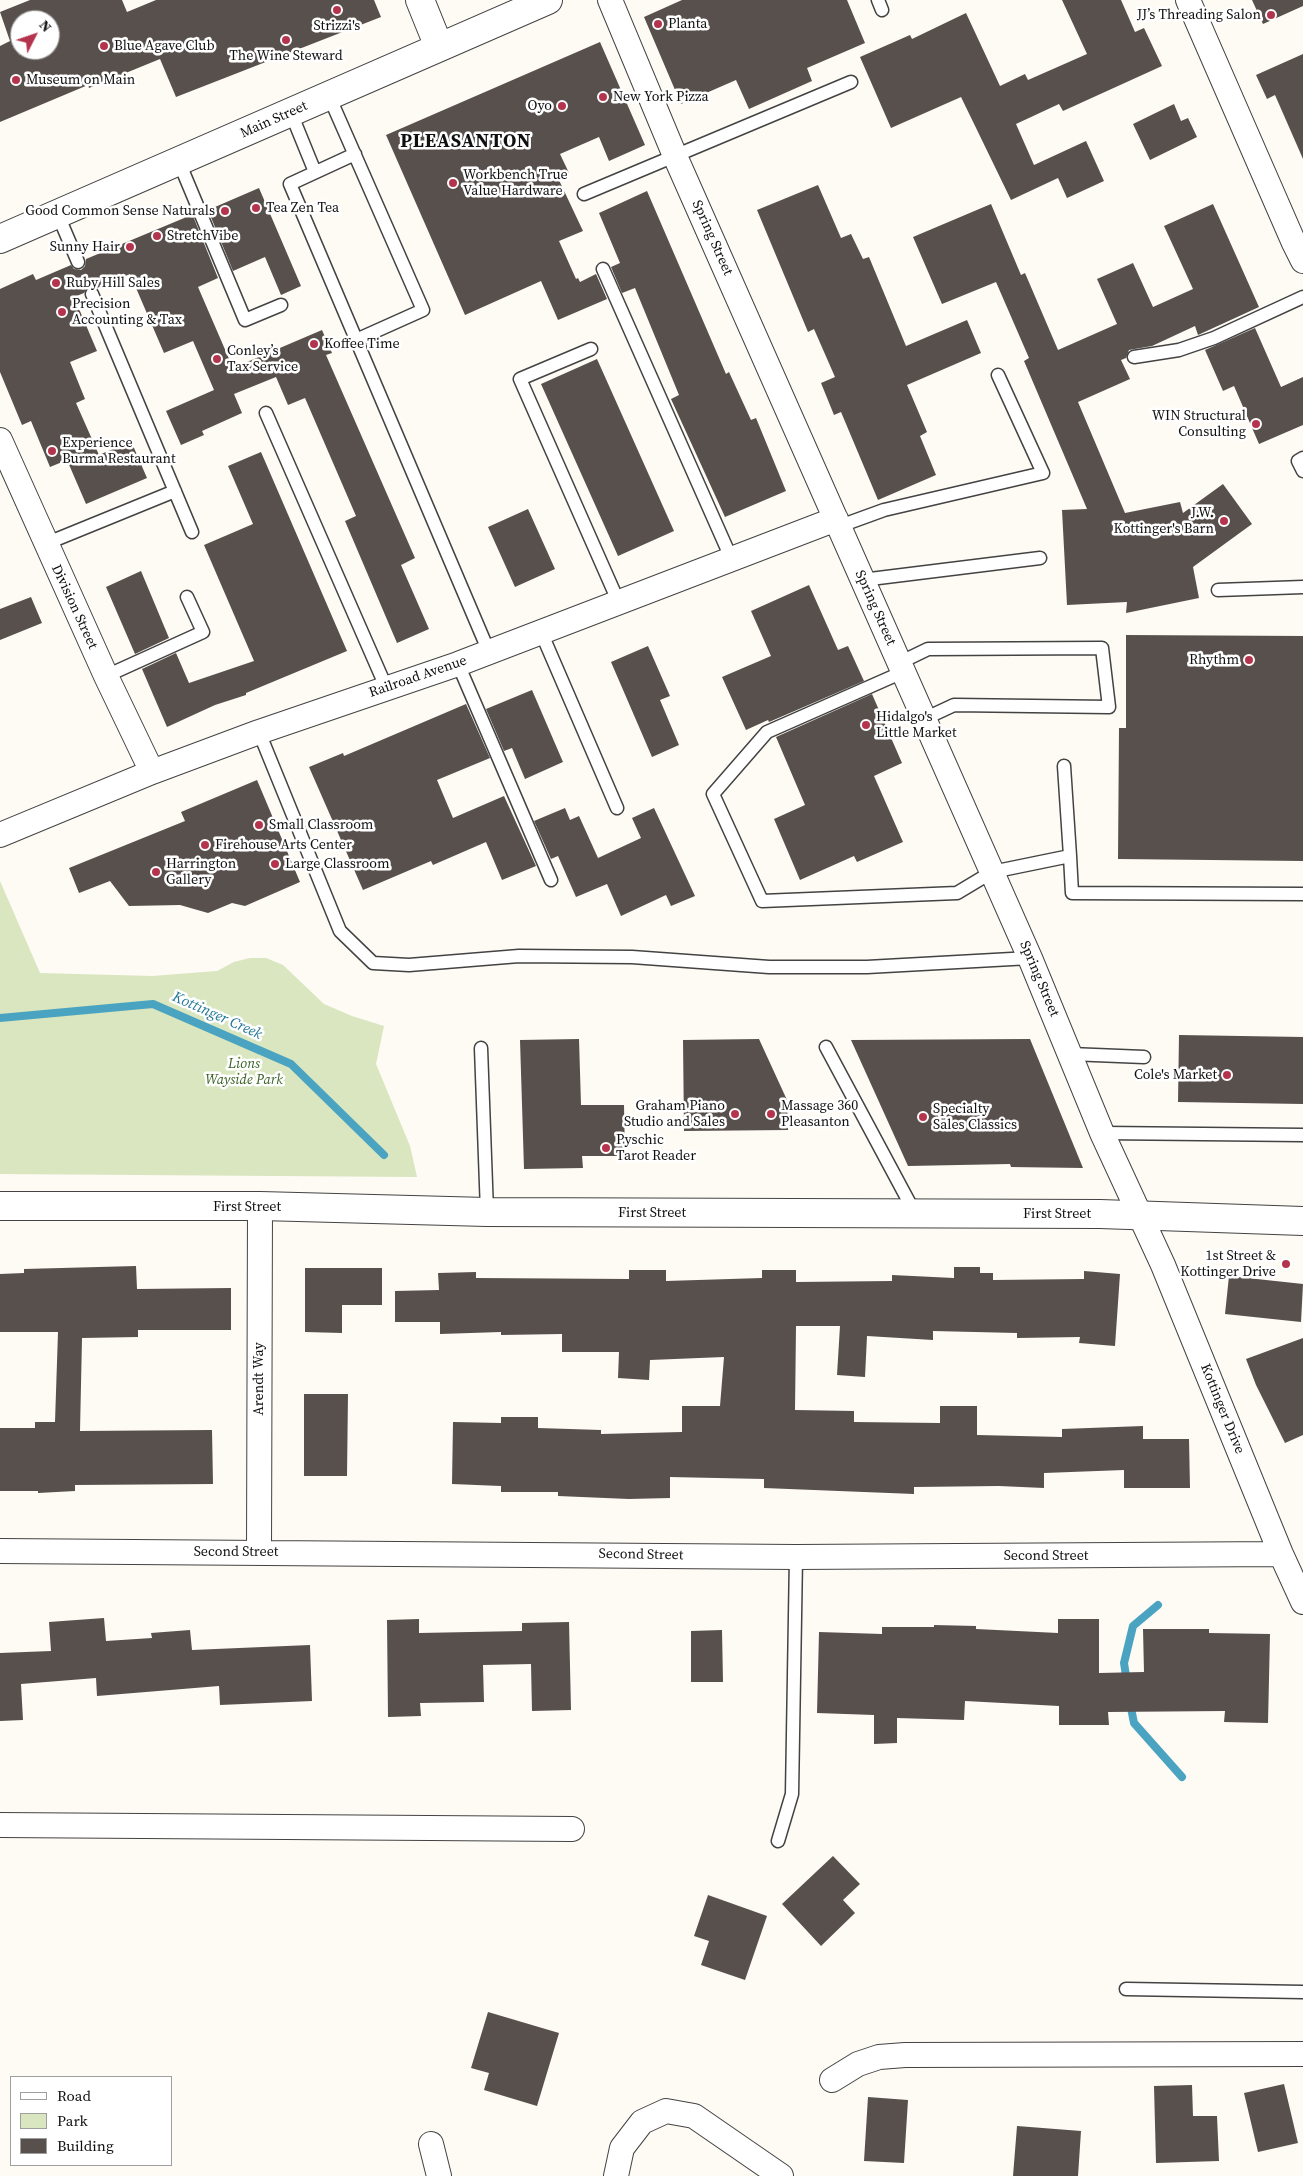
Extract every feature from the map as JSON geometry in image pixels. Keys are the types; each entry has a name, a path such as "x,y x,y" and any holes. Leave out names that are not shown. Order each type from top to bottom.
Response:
{"street":[{"path":"420,0 439,47"},
{"name":"Main Street","path":"0,239 548,0"},
{"name":"Spring Street","path":"610,0 675,156 1030,958 1102,1132 1142,1216"},
{"path":"1188,0 1300,248"},
{"name":"Division Street","path":"0,440 106,676 152,772"},
{"name":"Railroad Avenue","path":"0,834 152,772 259,732 386,687 458,664 732,560 838,523"},
{"name":"First Street","path":"0,1206 260,1206 487,1212 916,1215 1100,1214 1303,1221"},
{"name":"Arendt Way","path":"259,1552 260,1206"},
{"name":"Kottinger Drive","path":"1142,1216 1281,1554 1303,1602"},
{"name":"Second Street","path":"0,1551 796,1557 1281,1554"},
{"path":"0,1825 572,1829"},
{"path":"832,2080 858,2064 879,2057 905,2055 1303,2054"},
{"path":"616,2176 622,2148 642,2122 666,2110 694,2116 781,2176"},
{"path":"431,2144 439,2176"}],"lane":[{"path":"584,194 851,82"},
{"path":"329,96 423,310 356,340"},
{"path":"291,113 315,172"},
{"path":"355,154 290,184 489,652"},
{"path":"179,162 245,320 281,305"},
{"path":"58,215 78,262"},
{"path":"602,269 732,560"},
{"path":"92,294 192,532"},
{"path":"1134,357 1179,350 1214,338 1303,297"},
{"path":"590,349 520,379 619,603"},
{"path":"838,523 884,510 1043,472 998,375"},
{"path":"266,413 386,687"},
{"path":"1303,458 1298,461 1303,470"},
{"path":"46,544 175,490"},
{"path":"862,580 1040,558"},
{"path":"1218,590 1303,587"},
{"path":"106,676 203,632 187,597"},
{"path":"541,632 616,808"},
{"path":"924,719 954,705 1108,707 1102,648 928,649 901,667 766,732 713,794 762,901 957,893 992,872 1070,856"},
{"path":"458,664 551,880"},
{"path":"259,732 340,932 373,963 409,965 519,956 632,957 768,967 867,967 1030,958"},
{"path":"1064,766 1072,893 1303,894"},
{"path":"826,1047 916,1215"},
{"path":"481,1048 487,1212"},
{"path":"1070,1054 1144,1057"},
{"path":"1102,1132 1303,1135"},
{"path":"778,1841 792,1794 796,1557"},
{"path":"1126,1989 1303,1992"}],"green space":[{"name":"Lions Wayside Park","path":"0,881 40,973 152,976 217,971 234,962 250,958 266,958 283,965 324,1004 352,1016 384,1026 376,1064 410,1146 417,1177 0,1174"}],"building":[{"path":"30,0 122,0 127,12 156,0 374,0 381,17 176,97 160,59 89,88 88,85 0,122 0,46 10,41 0,12"},
{"path":"682,0 847,0 865,43 807,68 812,81 749,109 736,80 681,104 644,17"},
{"path":"1062,0 1121,0 1135,32 1144,28 1162,66 1063,111 1059,104 1016,124 1034,165 1086,141 1104,181 1067,198 1058,178 1011,200 961,97 891,128 860,57 910,35 912,39 966,13 1000,86 1025,74 1028,80 1087,54"},
{"name":"JJ’s Threading Salon","path":"1252,0 1303,0 1303,6 1263,24"},
{"path":"600,42 645,145 609,161 599,137 560,154 569,173 558,178 583,231 559,241 576,279 578,278 580,282 596,274 607,299 558,320 541,281 465,315 386,135"},
{"path":"1303,54 1303,159 1275,95 1267,99 1256,75"},
{"path":"1174,104 1181,121 1188,118 1197,137 1150,160 1133,124"},
{"path":"818,185 841,238 851,234 863,259 869,257 906,346 967,320 981,353 907,385 927,432 920,436 936,475 878,500 841,412 834,415 821,383 835,377 814,329 808,332 757,210"},
{"path":"259,188 301,286 281,295 265,257 233,271 208,210"},
{"path":"647,191 726,374 729,372 751,420 756,418 786,491 725,517 671,399 679,395 635,288 622,293 611,267 620,263 599,213"},
{"path":"991,204 1021,275 1025,273 1058,350 1117,324 1097,279 1133,263 1153,307 1193,289 1164,226 1213,204 1259,307 1198,335 1195,326 1152,346 1129,350 1126,358 1121,360 1130,379 1078,402 1125,513 1180,502 1183,513 1223,484 1252,524 1193,567 1199,598 1126,613 1127,602 1067,605 1062,510 1087,509 1024,361 1029,358 996,282 942,304 913,237"},
{"path":"193,216 218,278 198,287 233,368 322,330 332,353 326,355 415,558 401,565 429,629 397,643 345,521 356,516 305,398 288,405 276,377 234,394 242,413 202,431 204,435 181,445 166,411 214,390 193,341 164,353 130,274 97,288 89,286 84,293 74,297 97,351 70,362 85,399 76,403 99,455 131,441 147,478 86,504 67,460 50,467 31,421 22,425 0,372 0,289 33,274 36,280 71,265 74,269 81,270 85,266 86,259"},
{"path":"1255,328 1281,387 1303,377 1303,425 1259,444 1234,386 1223,391 1205,350"},
{"path":"597,359 674,531 618,556 541,384"},
{"path":"261,452 347,651 246,693 246,695 215,705 167,727 142,669 176,653 189,683 254,661 204,545 253,524 228,466"},
{"path":"528,509 555,569 515,587 488,527"},
{"path":"141,571 169,638 135,654 106,587"},
{"path":"809,585 838,650 848,646 864,681 746,730 722,677 771,656 751,611"},
{"path":"31,597 42,623 0,640 0,609"},
{"path":"1126,635 1303,636 1303,861 1118,859 1119,728 1126,728"},
{"path":"648,646 670,696 660,700 679,745 652,757 611,662"},
{"path":"532,690 563,762 525,779 512,748 504,751 486,709"},
{"path":"872,694 902,763 874,776 903,842 857,862 854,856 800,880 774,819 805,805 776,737"},
{"path":"466,704 490,758 437,780 453,818 504,796 536,866 502,880 486,842 433,865 431,861 363,890 309,767 343,753 344,756"},
{"name":"Firehouse Arts Center","path":"257,780 300,882 245,906 232,903 208,913 180,905 129,906 110,881 79,893 69,868 185,821 181,812"},
{"path":"565,808 570,820 579,816 598,858 641,838 632,818 654,808 695,896 671,906 666,895 621,916 607,884 576,897 558,856 551,859 534,821"},
{"path":"1179,1035 1303,1037 1303,1104 1178,1102"},
{"path":"579,1039 581,1105 624,1105 625,1156 582,1156 583,1168 524,1169 520,1040"},
{"path":"759,1039 787,1100 788,1130 684,1131 683,1040"},
{"path":"1030,1039 1083,1168 1011,1167 1010,1164 908,1166 851,1040"},
{"path":"136,1266 137,1289 231,1288 231,1330 138,1330 138,1337 82,1338 80,1431 212,1430 213,1484 75,1485 75,1491 38,1493 38,1491 0,1491 0,1428 35,1428 35,1422 55,1422 58,1332 0,1332 0,1274 24,1273 24,1269"},
{"path":"954,1267 980,1267 980,1273 993,1273 993,1280 1084,1279 1084,1271 1120,1274 1115,1346 1079,1343 1080,1337 1017,1338 1017,1333 933,1331 933,1340 867,1336 865,1377 837,1375 840,1326 796,1326 795,1410 854,1411 854,1422 940,1423 940,1406 977,1406 977,1435 1062,1437 1062,1429 1143,1426 1143,1439 1189,1439 1190,1488 1124,1488 1124,1470 1044,1473 1044,1488 999,1486 914,1487 914,1494 764,1488 764,1479 670,1477 670,1498 629,1499 558,1496 558,1492 501,1492 501,1486 452,1484 453,1422 501,1423 501,1417 538,1417 538,1428 601,1430 601,1434 682,1432 682,1406 720,1406 724,1357 650,1360 649,1380 618,1378 619,1352 562,1352 562,1334 501,1335 501,1332 440,1334 440,1322 395,1322 395,1291 439,1290 438,1273 476,1272 476,1278 629,1279 629,1270 666,1270 666,1281 762,1278 762,1270 796,1270 796,1282 892,1281 892,1275 954,1278"},
{"path":"305,1268 382,1268 382,1305 342,1305 342,1333 305,1332"},
{"path":"1229,1276 1303,1284 1301,1322 1225,1314"},
{"path":"1303,1338 1303,1435 1285,1443 1256,1385 1246,1359"},
{"path":"304,1394 348,1394 347,1476 304,1476"},
{"path":"104,1618 106,1641 152,1638 151,1633 190,1630 192,1650 310,1645 312,1701 220,1705 219,1686 97,1696 96,1678 21,1684 23,1720 0,1721 0,1653 51,1651 49,1622"},
{"path":"419,1619 419,1633 522,1631 522,1623 569,1622 571,1710 532,1711 531,1664 483,1665 484,1702 420,1703 421,1716 388,1717 387,1620"},
{"path":"1058,1619 1099,1619 1099,1673 1144,1672 1143,1629 1209,1629 1209,1633 1270,1634 1268,1723 1224,1722 1225,1711 1108,1712 1109,1725 1059,1725 1059,1706 965,1701 964,1720 897,1718 897,1743 874,1744 874,1715 817,1713 819,1632 882,1634 882,1627 934,1627 934,1625 976,1626 976,1629 1058,1633"},
{"path":"722,1630 723,1682 691,1682 691,1631"},
{"path":"833,1856 860,1884 843,1900 855,1913 821,1946 782,1904"},
{"path":"708,1895 767,1916 745,1980 701,1965 709,1941 694,1936"},
{"path":"488,2012 559,2033 537,2106 484,2090 489,2073 471,2068"},
{"path":"1284,2084 1298,2143 1258,2152 1244,2093"},
{"path":"1192,2085 1193,2116 1217,2116 1219,2161 1156,2163 1154,2086"},
{"path":"868,2097 908,2100 904,2163 864,2161"},
{"path":"1017,2126 1081,2131 1078,2176 1013,2176"}],"waterway":[{"name":"Kottinger Creek","path":"0,1018 153,1004 291,1064 384,1155"},
{"name":"Kottinger Creek","path":"1127,1682 1124,1663 1133,1626 1158,1605"},
{"name":"Kottinger Creek","path":"1130,1703 1134,1723 1182,1777"}],"place":[{"name":"Strizzi's","path":"337,10"},
{"name":"JJ’s Threading Salon","path":"1271,15"},
{"name":"Planta","path":"658,24"},
{"name":"The Wine Steward","path":"286,40"},
{"name":"Blue Agave Club","path":"104,46"},
{"name":"Museum on Main","path":"16,80"},
{"name":"New York Pizza","path":"603,97"},
{"name":"Oyo","path":"562,106"},
{"name":"Workbench True Value Hardware","path":"453,183"},
{"name":"Tea Zen Tea","path":"256,208"},
{"name":"Good Common Sense Naturals","path":"225,211"},
{"name":"StretchVibe","path":"157,236"},
{"name":"Sunny Hair","path":"130,247"},
{"name":"Ruby Hill Sales","path":"56,283"},
{"name":"Precision Accounting & Tax","path":"62,312"},
{"name":"Koffee Time","path":"314,344"},
{"name":"Conley’s Tax Service","path":"217,359"},
{"name":"WIN Structural Consulting","path":"1256,424"},
{"name":"Experience Burma Restaurant","path":"52,451"},
{"name":"J.W. Kottinger's Barn","path":"1224,521"},
{"name":"Rhythm","path":"1249,660"},
{"name":"Hidalgo's Little Market","path":"866,725"},
{"name":"Small Classroom","path":"259,825"},
{"name":"Firehouse Arts Center","path":"205,845"},
{"name":"Large Classroom","path":"275,864"},
{"name":"Harrington Gallery","path":"156,872"},
{"name":"Cole's Market","path":"1227,1075"},
{"name":"Graham Piano Studio and Sales","path":"735,1114"},
{"name":"Massage 360 Pleasanton","path":"771,1114"},
{"name":"Specialty Sales Classics","path":"923,1117"},
{"name":"Pyschic Tarot Reader","path":"606,1148"},
{"name":"1st Street & Kottinger Drive","path":"1286,1264"}],"district":[{"name":"PLEASANTON","path":"466,142"}]}
